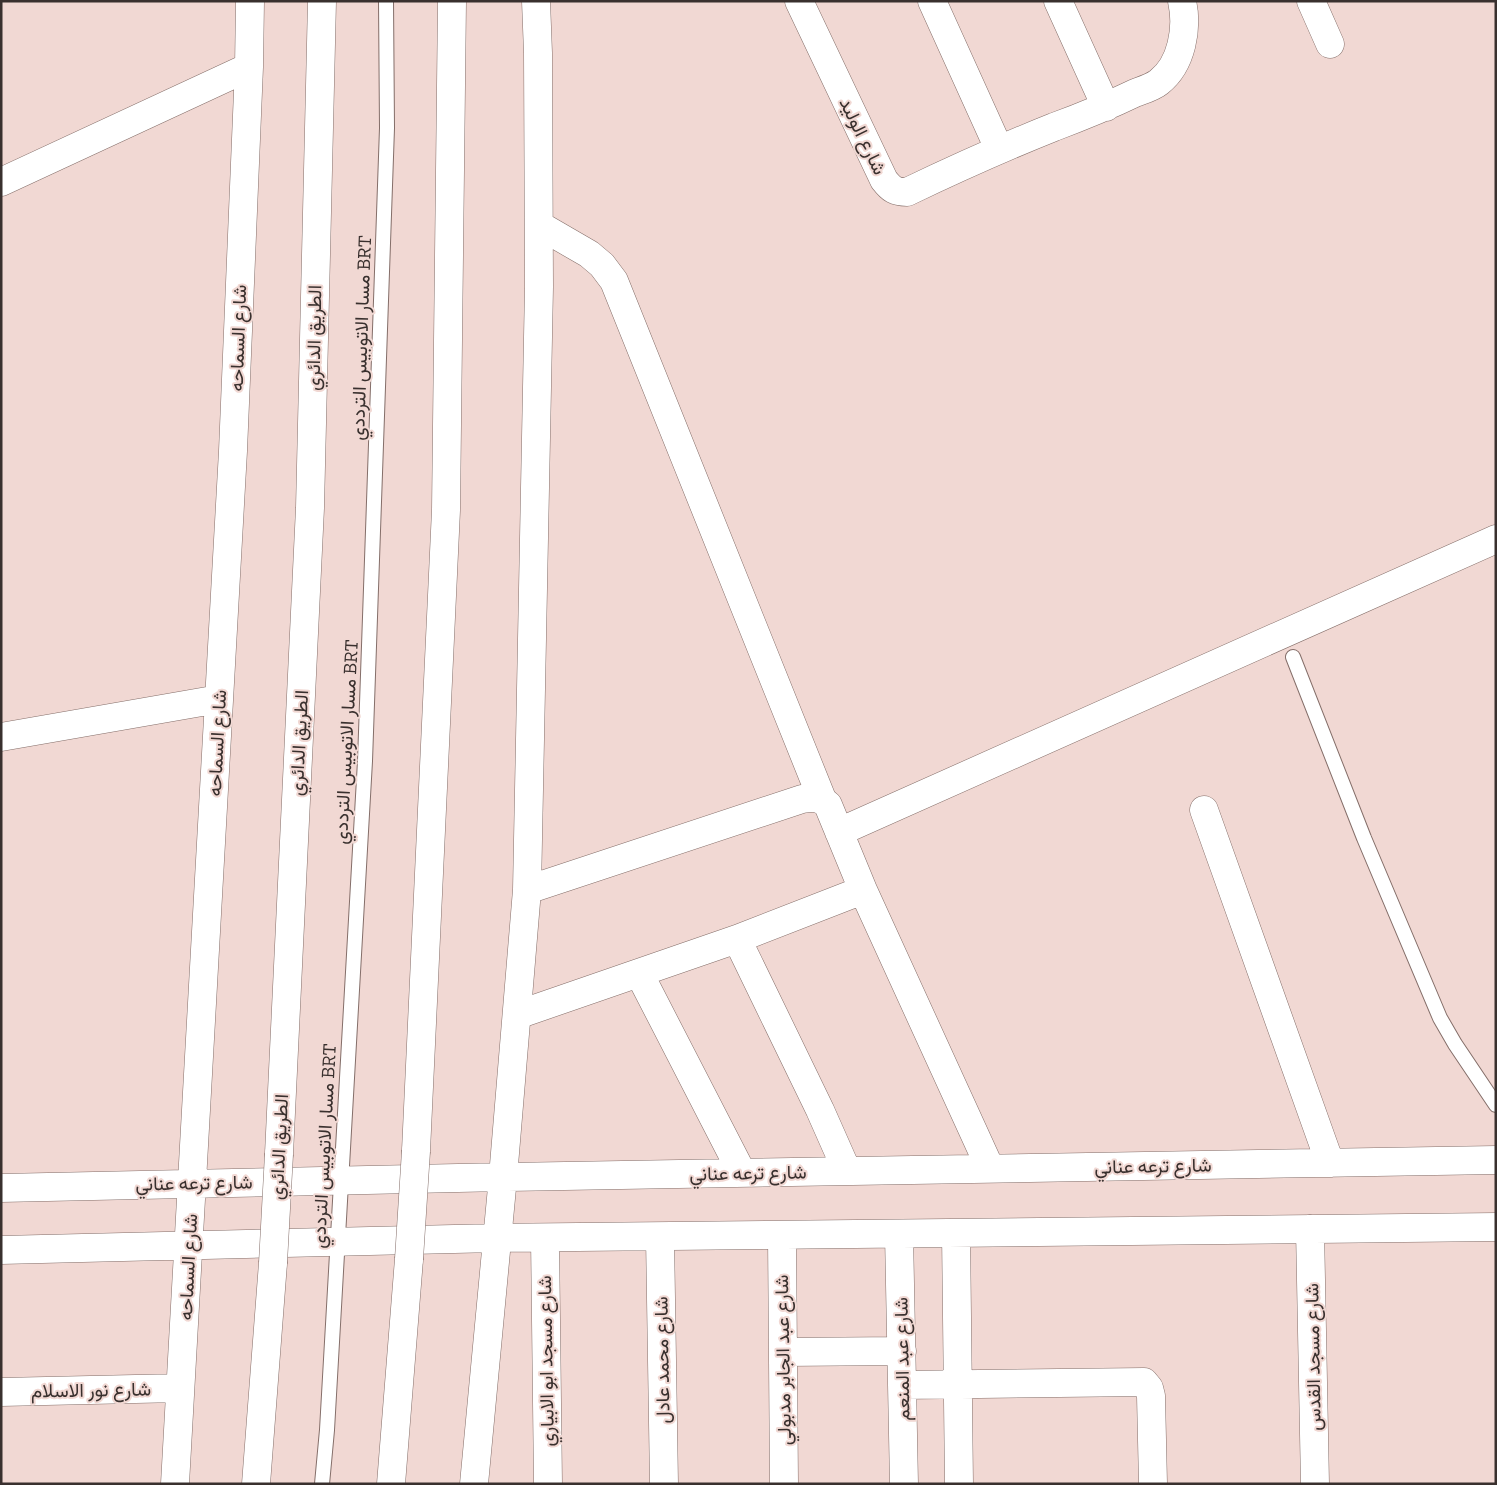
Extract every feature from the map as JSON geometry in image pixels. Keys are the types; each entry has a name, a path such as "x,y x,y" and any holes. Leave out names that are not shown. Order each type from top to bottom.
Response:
{"main road":[{"name":"شارع السماحه","path":"175,1484 233,451 250,1"},
{"name":"الطريق الدائري","path":"256,1484 273,1263 310,508 322,1"},
{"path":"392,1484 410,1260 446,510 452,1"},
{"path":"474,1484 503,1177 527,890 538,225 538,53 536,1"},
{"name":"شارع الوليد","path":"799,1 884,180 890,188 898,192 907,192 999,149"},
{"path":"932,1 999,149 1106,107 1159,82 1172,67 1180,50 1184,29 1182,1"},
{"path":"1058,1 1106,107"},
{"path":"1311,1 1330,44"},
{"path":"1,182 249,67"},
{"path":"538,225 589,254 602,265 614,281 822,799 828,805 863,890 990,1168"},
{"path":"840,832 1496,538"},
{"path":"1,737 219,698"},
{"path":"527,890 802,799 814,797 822,799"},
{"path":"1204,810 1330,1163"},
{"path":"517,1015 737,939 863,890"},
{"path":"737,939 820,1110 847,1171"},
{"path":"639,973 742,1173"},
{"name":"شارع ترعه عناني","path":"1,1188 503,1177 1496,1160"},
{"path":"1,1250 496,1238 1496,1227"},
{"name":"شارع مسجد القدس","path":"1310,1229 1315,1484"},
{"name":"شارع عبد المنعم","path":"899,1234 904,1484"},
{"path":"956,1234 960,1484"},
{"name":"شارع عبد الجابر مدبولي","path":"782,1236 784,1484"},
{"name":"شارع محمد عادل","path":"660,1237 664,1484"},
{"name":"شارع مسجد ابو الابياري","path":"544,1238 548,1484"},
{"path":"783,1352 902,1351"},
{"path":"902,1385 1144,1382 1149,1388 1151,1396 1153,1484"},
{"name":"شارع نور الاسلام","path":"1,1392 180,1388"}],"lane":[{"name":"مسار الاتوبيس الترددي BRT","path":"322,1484 328,1420 365,761 387,128 386,1"},
{"path":"1293,656 1364,838 1440,1018 1496,1105"}]}
